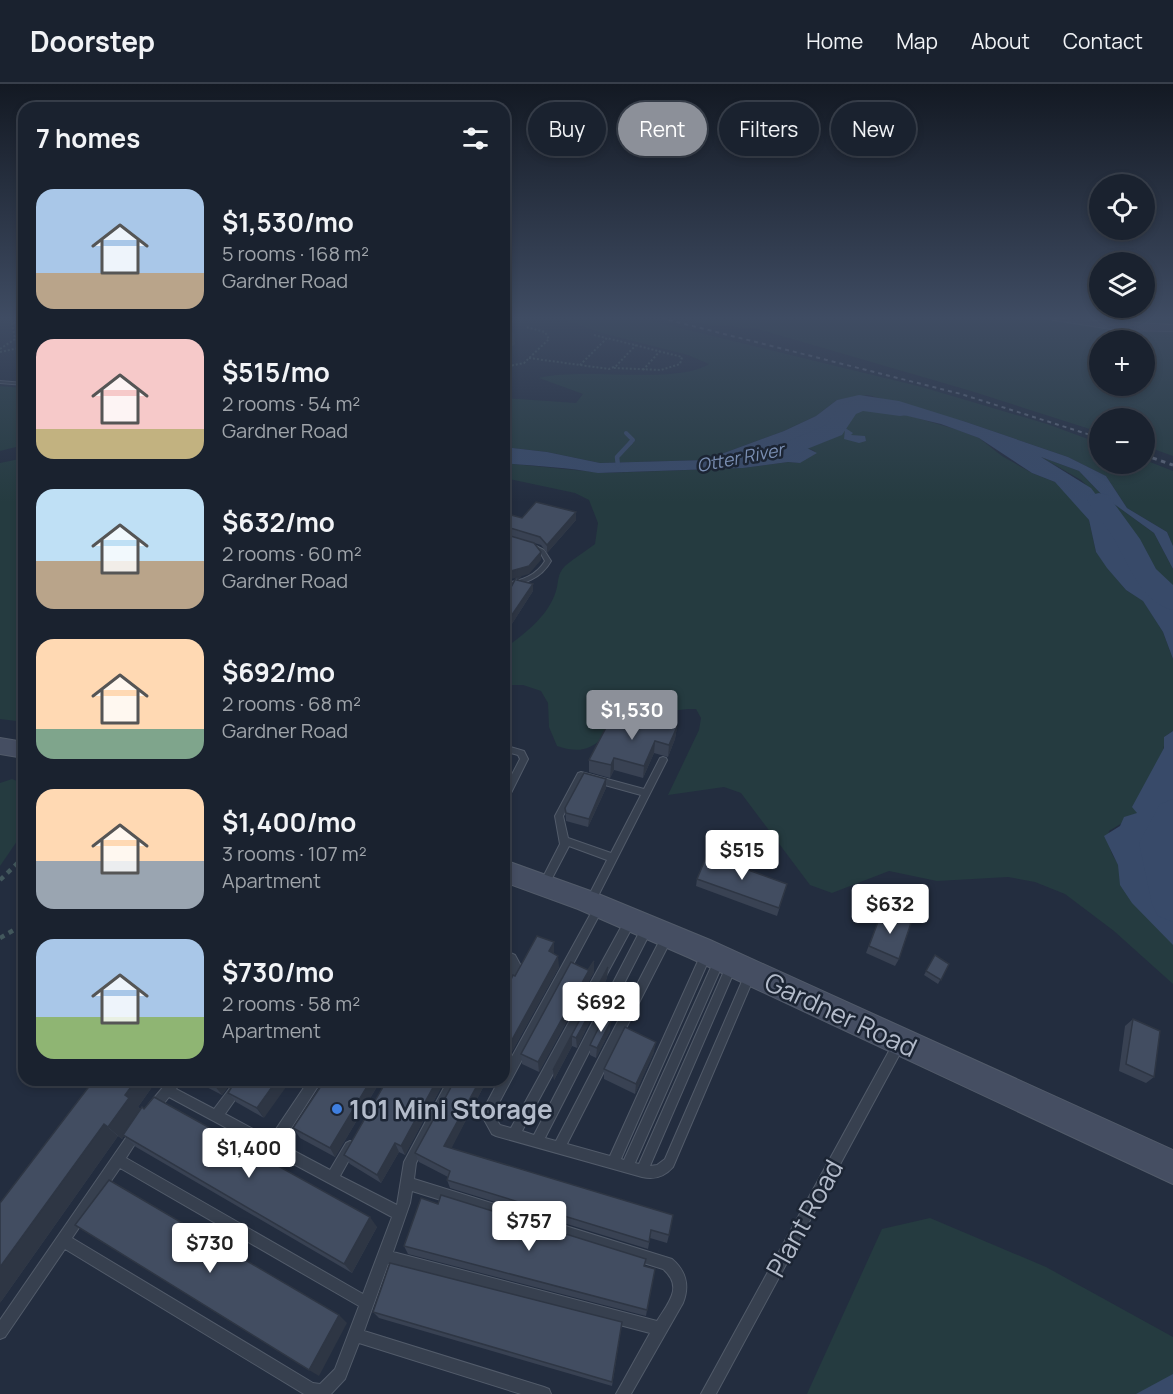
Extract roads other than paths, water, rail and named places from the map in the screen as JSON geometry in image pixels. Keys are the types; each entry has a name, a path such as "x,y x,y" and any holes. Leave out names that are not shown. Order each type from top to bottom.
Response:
{"main road":[{"path":"0,746 18,749"},
{"name":"Gardner Road","path":"510,872 594,904 728,962 1173,1167"}],"lane":[{"path":"0,382 18,384"},
{"path":"510,586 533,577 548,561 542,551 523,543"},
{"path":"510,750 521,753 524,759 510,787"},
{"path":"510,1069 594,904 613,858 663,760"},
{"path":"544,885 563,849 564,840 559,816 581,775 646,792"},
{"path":"564,840 613,858"},
{"path":"514,1134 649,927"},
{"path":"537,1141 649,927"},
{"path":"559,1147 649,927"},
{"path":"510,958 516,966 510,978"},
{"path":"501,1086 487,1114 496,1130 656,1173 669,1163 728,962"},
{"path":"613,1163 728,962"},
{"path":"627,1167 728,962"},
{"path":"642,1171 728,962"},
{"name":"Plant Road","path":"708,1394 901,1041"},
{"path":"0,1332 170,1086"},
{"path":"172,1086 216,1116 400,1214"},
{"path":"216,1116 238,1086"},
{"path":"272,1146 312,1086"},
{"path":"63,1240 311,1390 323,1392 340,1374 400,1214 408,1183 410,1162 451,1086"},
{"path":"332,1178 355,1139"},
{"path":"117,1160 366,1303"},
{"path":"408,1183 667,1264 679,1275 681,1287 624,1394"},
{"path":"384,1256 660,1329"},
{"path":"355,1335 544,1394"}],"water":[{"path":"859,395 899,401 1068,457 1089,468 1089,474 1106,476 1127,508 1167,532 1173,546 1173,569 1154,533 1103,496 1079,471 1041,457 1091,488 1125,533 1130,557 1135,566 1173,596 1173,659 1163,632 1143,601 1126,590 1096,552 1089,520 1055,482 1032,473 979,438 941,424 870,407 854,406 840,411 836,422 853,433 851,435 865,436 866,441 859,443 844,439 845,429 835,426 824,437 808,445 807,448 817,453 800,463 788,462 743,468 598,473 510,464 510,448 547,452 600,463 705,460 784,431 816,416 837,400"},
{"path":"1173,731 1173,830 1161,874 1166,893 1173,901 1173,945 1132,903 1120,885 1118,865 1104,836 1120,826 1124,817 1137,813 1132,807 1164,748 1164,737"},
{"path":"1173,1374 1173,1394 1136,1394"}],"waterway":[{"name":"Otter River","path":"787,450 834,430 848,410 860,404 900,410"},
{"path":"626,433 633,440 631,442"},
{"path":"618,466 617,457 631,442"},
{"name":"Otter River","path":"1099,500 1127,539 1144,573 1173,601"},
{"name":"Otter River","path":"1173,814 1158,843 1173,904"}],"railway":[{"path":"902,379 961,394 1089,435"},
{"path":"1155,459 1173,465"}],"place":[{"name":"101 Mini Storage","path":"337,1109"}]}
